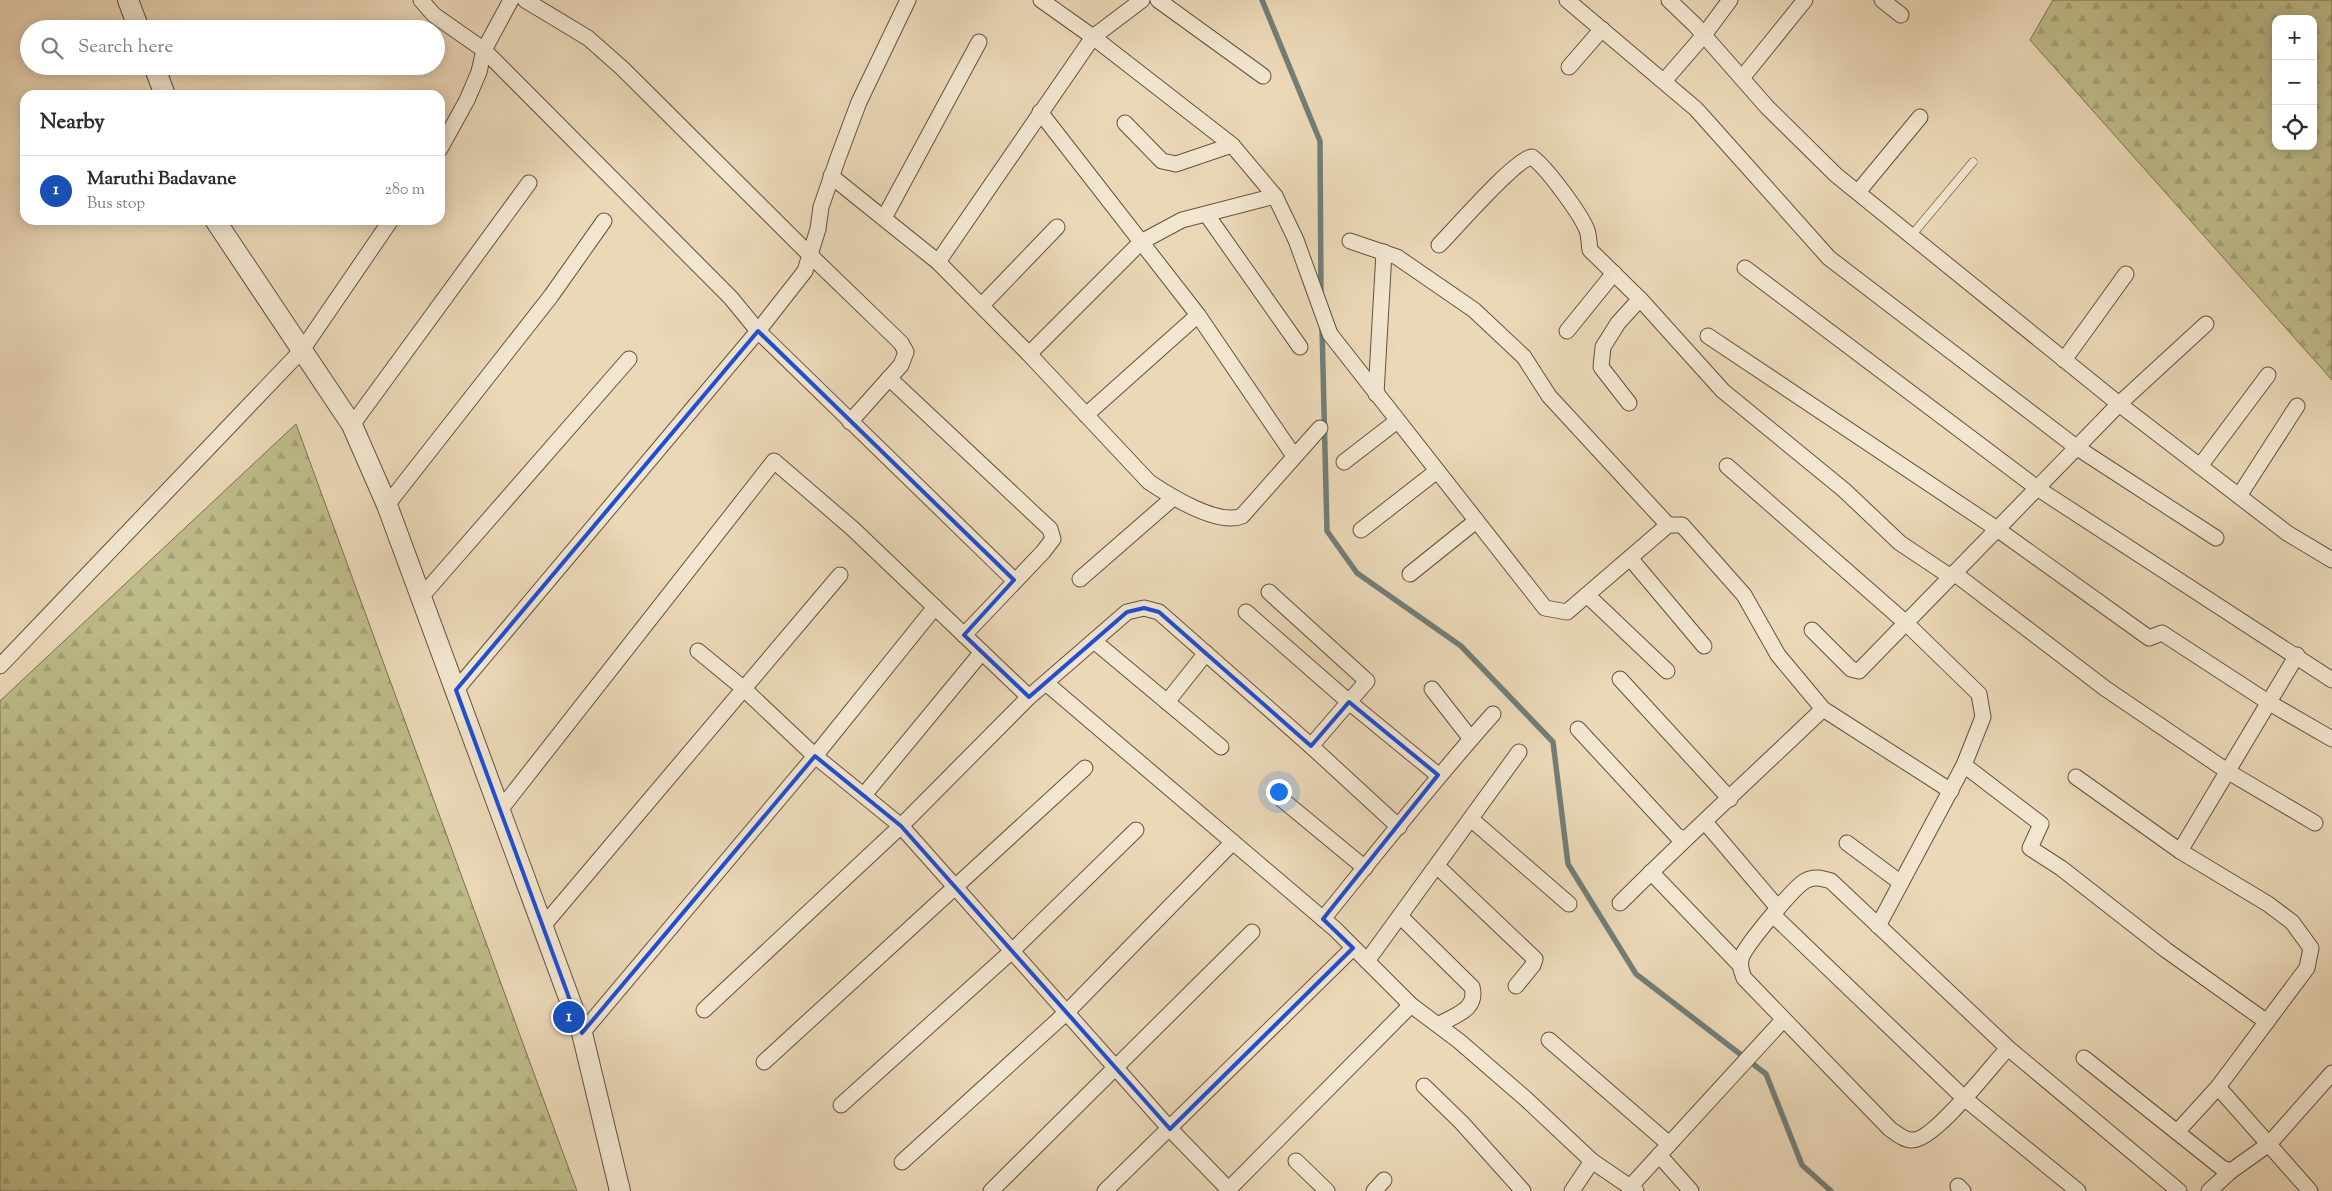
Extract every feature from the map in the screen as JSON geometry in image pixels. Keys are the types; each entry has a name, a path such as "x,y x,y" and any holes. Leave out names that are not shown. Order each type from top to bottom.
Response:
{"street":[{"path":"128,0 136,20"},
{"path":"421,0 441,20"},
{"path":"445,139 467,100 479,72 484,50 511,0"},
{"path":"525,0 588,38 622,68 901,343 906,352 901,365 850,422"},
{"path":"456,690 758,331 805,272 818,229 820,207 859,102 908,0"},
{"path":"1041,0 1094,37 1232,144 1275,196 1296,240 1330,334 1545,608 1567,612 1668,525 1682,525 1744,595 1778,655 1823,709 1951,791"},
{"path":"938,262 1040,112 1094,37 1142,0"},
{"path":"1158,0 1263,76"},
{"path":"1567,0 1665,80 1696,109 1829,258 2076,447 2216,538"},
{"path":"1669,0 1704,35 1767,107 1836,175 2119,404 2287,533 2332,560"},
{"path":"1665,80 1704,35 1730,0"},
{"path":"1742,78 1805,0"},
{"path":"1882,0 1901,15"},
{"path":"445,23 484,50 731,298 758,331 1014,580"},
{"path":"1568,67 1602,29"},
{"path":"884,218 979,42"},
{"path":"157,75 163,90"},
{"path":"1040,112 1198,315 1294,456"},
{"path":"1858,192 1920,117"},
{"path":"1125,123 1162,161 1176,164 1232,144"},
{"path":"1440,245 1505,177 1526,158 1532,157 1544,168 1584,223 1588,233 1590,250 1640,299 1723,391 1844,490 1900,543 1953,575 2106,689 2227,771 2315,823"},
{"path":"831,176 938,262 1029,354 1149,482 1173,498 1232,520 1242,516 1320,428"},
{"path":"352,425 529,183"},
{"path":"1029,354 1142,242 1182,220 1275,196"},
{"path":"1207,215 1300,347"},
{"path":"387,505 551,296 604,221"},
{"path":"218,225 352,425 387,505 582,1033 620,1191"},
{"path":"0,666 302,350 388,225"},
{"path":"982,306 1057,227"},
{"path":"1350,241 1397,257 1466,305 1503,336 1524,357 1549,396 1668,525"},
{"path":"1376,394 1384,252"},
{"path":"1745,268 2037,488 2217,606 2297,655 2332,680"},
{"path":"1567,331 1614,273"},
{"path":"2064,360 2126,274"},
{"path":"1628,403 1601,367 1603,347 1618,324 1640,299"},
{"path":"1086,415 1198,315"},
{"path":"1812,630 1851,669 1859,671 2119,404 2206,324"},
{"path":"1708,336 1997,529 2149,638 2162,633 2268,702 2332,739"},
{"path":"422,598 629,359"},
{"path":"2200,466 2268,374"},
{"path":"889,378 1050,529 1053,539 1043,552 1014,580 964,635"},
{"path":"2239,496 2297,406"},
{"path":"1344,462 1397,421"},
{"path":"500,810 774,461 852,528 1029,697"},
{"path":"1727,466 1906,623 1979,694 1983,717 1964,765 1878,926"},
{"path":"1361,530 1436,471"},
{"path":"1080,579 1173,498"},
{"path":"1410,574 1476,521"},
{"path":"1630,558 1704,646"},
{"path":"543,926 840,575"},
{"path":"1269,592 1367,681 1311,746"},
{"path":"1587,595 1667,671"},
{"path":"582,1033 815,756 934,607"},
{"path":"704,1010 901,826 1029,697 1127,612 1144,608 1159,612 1311,746 1399,828"},
{"path":"1246,612 1349,702 1438,775"},
{"path":"1094,641 1221,747"},
{"path":"698,651 743,688 815,756 901,826 1170,1129 1228,1191 1411,1005"},
{"path":"864,795 982,652"},
{"path":"1167,702 1206,653"},
{"path":"2180,851 2297,655"},
{"path":"1620,678 1730,799"},
{"path":"1046,683 1324,919 1411,1005 1438,1025 1526,1099 1592,1161 1633,1189 1664,1150 1783,1020"},
{"path":"1432,689 1471,739"},
{"path":"1620,903 1684,839 1730,799 1823,709"},
{"path":"1324,919 1399,828 1438,775 1493,714"},
{"path":"1578,729 1677,836 1684,839"},
{"path":"1367,961 1519,752"},
{"path":"1964,765 2041,824 2030,848 2061,868 2166,950 2267,1022"},
{"path":"764,1062 1085,768"},
{"path":"2076,777 2180,851 2268,904 2292,922 2311,948 2307,968 2218,1087 2178,1132"},
{"path":"1279,797 1365,868"},
{"path":"1471,819 1569,904"},
{"path":"1705,822 1776,912 1964,1098 2078,1191"},
{"path":"841,1105 1012,951 1136,830"},
{"path":"902,1162 1066,1012 1233,842"},
{"path":"1847,843 1901,883"},
{"path":"1437,866 1535,959 1533,965 1516,986"},
{"path":"1651,872 1740,965 1744,978 1783,1020 1890,1130 1910,1140 1921,1139 1940,1126 2008,1048"},
{"path":"1740,965 1743,954 1776,912 1804,881 1817,876 1831,881 2008,1048 2179,1191"},
{"path":"1400,916 1472,987 1474,996 1470,1006 1438,1025"},
{"path":"991,1191 1252,932"},
{"path":"1106,1191 1353,948"},
{"path":"1549,1040 1664,1150 1691,1191"},
{"path":"2084,1058 2222,1168 2231,1171"},
{"path":"2209,1191 2231,1171 2269,1144 2332,1073"},
{"path":"1424,1086 1462,1123 1523,1191"},
{"path":"2218,1087 2310,1191"},
{"path":"1296,1161 1327,1191"},
{"path":"1572,1191 1592,1161"}],"lane":[{"path":"1911,236 1973,162"}],"highlighted area":[{"path":"758,331 1014,580 964,635 1029,697 1127,612 1144,608 1159,612 1311,746 1349,702 1438,775 1323,919 1353,948 1170,1129 901,826 815,756 582,1033 456,690"}],"green space":[{"path":"2053,0 2332,0 2332,380 2030,40"},
{"path":"296,424 577,1191 0,1191 0,701"}],"waterway":[{"path":"1262,0 1320,141 1321,294"},
{"path":"1322,328 1327,531 1357,573 1461,646 1553,742 1568,864 1636,974 1766,1074 1802,1165 1831,1191"}],"place":[{"name":"Maruthi Badavane","path":"569,1017"}]}
